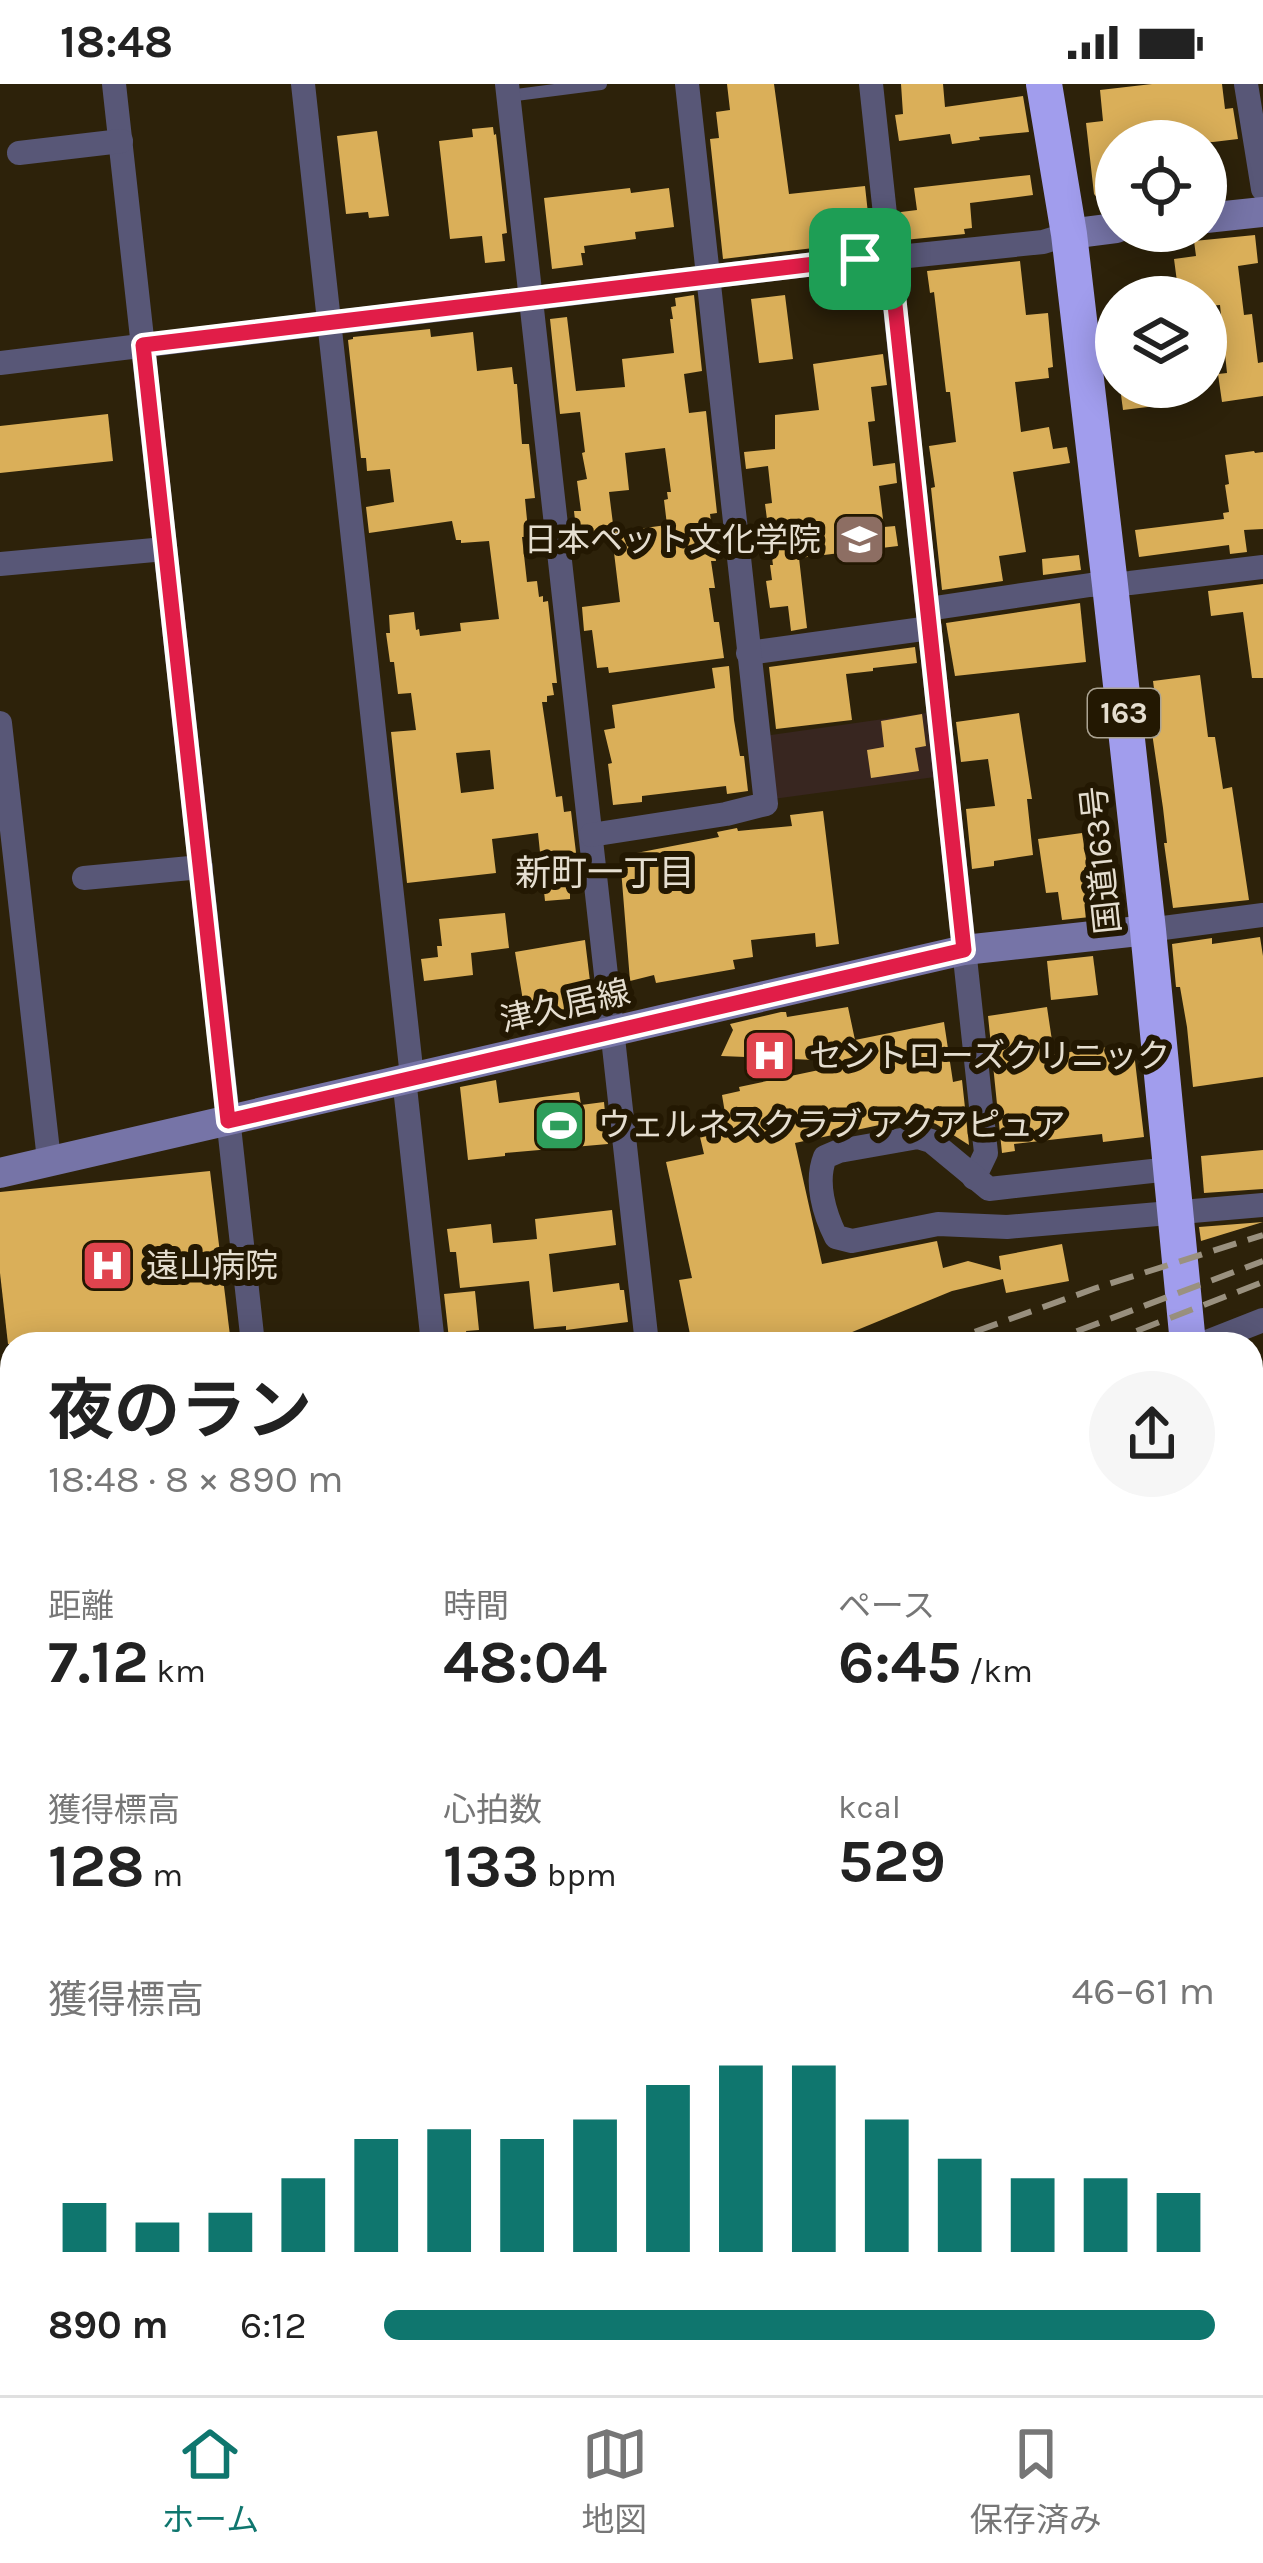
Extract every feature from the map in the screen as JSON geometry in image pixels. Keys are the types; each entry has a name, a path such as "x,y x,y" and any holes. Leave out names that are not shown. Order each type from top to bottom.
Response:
{"highway":[{"name":"国道163号","path":"1044,84 1069,234 1110,585 1187,1332"}],"main road":[{"path":"1227,216 1263,212"},
{"path":"1069,234 1095,231"},
{"name":"津久居線","path":"0,1173 964,950 1148,930"}],"street":[{"path":"114,84 252,1332"},
{"path":"303,84 432,1332"},
{"path":"591,836 766,804 687,84"},
{"path":"871,84 986,1153 974,1178"},
{"path":"1252,85 1263,189"},
{"path":"508,90 646,1332"},
{"path":"19,153 121,141"},
{"path":"0,363 881,256 1043,242 1069,234"},
{"path":"0,564 165,549"},
{"path":"748,653 1090,584 1263,567"},
{"path":"0,723 49,1160"},
{"path":"84,878 201,867"},
{"path":"1148,930 1263,915"},
{"path":"1170,1169 989,1189 931,1141 918,1137 839,1150 825,1157 819,1173 828,1221 836,1237 852,1241 938,1225 1007,1227 1263,1205"},
{"path":"1232,1332 1263,1320"}],"lane":[{"path":"508,90 601,84"}],"shaded area":[{"path":"926,713 935,777 773,799 764,736"}],"building":[{"path":"727,84 774,84 789,194 865,186 871,241 723,259 710,139 719,138 716,112 730,110"},
{"path":"901,84 943,84 945,107 1023,96 1029,132 952,144 950,134 899,141 895,115 903,114"},
{"path":"1222,84 1225,109 1233,108 1238,139 1227,140 1227,120 1103,120 1100,90"},
{"path":"1095,122 1095,195 1094,194 1086,123"},
{"path":"493,127 507,233 502,234 505,261 485,263 482,236 450,239 439,141 473,137 472,129"},
{"path":"377,131 389,216 346,214 337,136"},
{"path":"1030,175 1033,195 970,203 972,228 964,229 965,234 904,240 901,212 917,210 914,188"},
{"path":"630,188 631,193 669,188 674,227 635,232 636,239 584,246 583,265 552,269 544,198"},
{"path":"1255,235 1258,263 1238,266 1244,315 1252,314 1258,363 1263,362 1263,396 1227,401 1227,276 1176,276 1174,259 1196,256 1195,252 1227,252 1227,238"},
{"path":"1020,261 1026,315 1048,313 1053,367 1048,368 1049,378 1015,382 1021,432 1049,427 1053,449 1067,447 1070,463 1013,472 1026,552 999,556 1003,581 942,590 929,446 956,442 927,271"},
{"path":"694,295 702,371 684,374 689,413 706,411 717,513 710,514 716,561 711,561 715,588 709,588 724,658 609,673 608,667 597,668 592,630 584,631 582,607 620,602 612,536 584,540 582,528 576,529 574,511 581,511 577,481 587,479 585,452 580,412 560,414 550,319 567,317 576,391 625,387 622,359 674,353 670,319 675,298","holes":["665,448 671,492 664,500 667,525 614,532 609,492 629,490 625,453"]},
{"path":"785,295 793,359 759,363 751,299"},
{"path":"430,329 431,337 473,332 477,371 512,367 535,498 525,499 528,530 522,537 527,582 537,581 539,597 548,601 557,683 552,683 554,695 542,702 556,797 562,796 564,812 571,811 580,886 570,890 570,899 545,901 538,833 492,839 496,873 407,883 391,732 416,730 411,693 398,694 394,662 390,662 389,615 414,612 420,636 461,631 460,623 499,619 489,541 461,543 452,521 369,533 366,507 394,502 390,469 367,471 366,458 361,458 348,340","holes":["490,750 494,789 461,793 456,753"]},
{"path":"883,354 887,385 871,387 875,421 868,422 873,466 895,463 897,483 879,486 884,527 895,526 898,546 799,558 807,628 791,631 788,606 770,608 766,581 772,580 773,565 765,504 772,503 768,466 746,469 744,452 775,449 775,415 819,410 813,364"},
{"path":"108,414 113,461 0,473 0,426"},
{"path":"1263,452 1263,529 1244,530 1247,552 1230,554 1229,545 1139,557 1135,530 1224,519 1223,513 1229,512 1225,455"},
{"path":"1079,555 1081,570 1043,575 1042,559"},
{"path":"1263,584 1263,678 1252,678 1243,612 1211,616 1208,591"},
{"path":"1080,603 1086,662 955,676 946,623"},
{"path":"915,647 917,663 846,674 852,720 776,729 769,667"},
{"path":"729,666 748,791 727,794 726,786 642,796 642,802 613,805 608,764 612,763 604,730 615,728 612,705 715,688 712,668"},
{"path":"1200,675 1208,737 1215,737 1223,789 1232,787 1249,900 1173,908 1150,705 1156,704 1153,681"},
{"path":"1019,713 1032,799 1027,799 1033,855 972,869 966,809 995,806 988,759 961,762 956,722"},
{"path":"922,714 926,746 915,748 919,771 871,778 867,750 884,747 881,721"},
{"path":"823,811 839,944 816,947 815,933 751,940 753,957 733,960 735,969 656,983 654,975 630,981 621,869 627,867 626,855 719,837 717,832 737,828 792,826 790,815"},
{"path":"1082,833 1086,859 1112,856 1118,914 1062,920 1058,892 1046,893 1038,839"},
{"path":"505,913 509,948 471,953 473,975 424,981 421,959 438,957 437,946 442,946 439,919"},
{"path":"1260,937 1263,1077 1193,1087 1172,944"},
{"path":"585,940 593,1006 548,1011 550,1023 527,1025 515,952"},
{"path":"1093,956 1098,995 1051,1000 1047,961"},
{"path":"848,1007 855,1040 944,1022 953,1082 962,1080 969,1145 917,1117 795,1143 822,1264 937,1241 943,1268 968,1261 1001,1270 999,1256 1062,1244 1069,1281 1006,1293 1003,1279 952,1291 852,1332 690,1332 679,1280 692,1278 666,1162 704,1154 696,1120 725,1113 722,1095 740,1091 739,1087 838,1066 838,1061 721,1056 733,1030 730,1024 781,1012 787,1017"},
{"path":"1047,1007 1054,1054 1133,1044 1144,1137 1103,1142 1102,1134 1014,1144 1015,1151 1002,1153 988,1016"},
{"name":"ウェルネスクラブ アクアピュア","path":"496,1080 499,1103 579,1092 581,1105 604,1102 608,1144 468,1160 460,1087"},
{"path":"1263,1150 1263,1189 1204,1193 1201,1156"},
{"path":"210,1171 230,1332 7,1332 0,1273 0,1192"},
{"path":"612,1210 616,1245 549,1254 553,1292 619,1283 628,1322 534,1329 529,1281 460,1288 456,1252 450,1252 447,1229 491,1224 493,1243 537,1239 535,1219"},
{"path":"1263,1222 1201,1241 1199,1227"},
{"path":"475,1291 479,1330 448,1332 444,1294"}],"railway":[{"path":"974,1332 1263,1235"},
{"path":"1075,1332 1263,1261"},
{"path":"1134,1332 1263,1282"}],"place":[{"name":"日本ペット文化学院","path":"860,540"},
{"name":"セントローズクリニック","path":"770,1056"},
{"name":"ウェルネスクラブ アクアピュア","path":"559,1125"},
{"name":"遠山病院","path":"107,1266"}],"district":[{"name":"新町一丁目","path":"605,873"}],"route":[{"path":"890,258 964,950 228,1121 143,345 860,259 890,258"}]}
